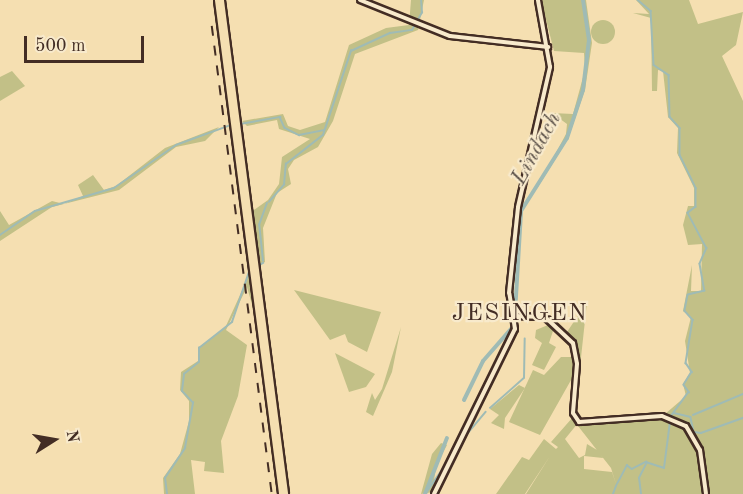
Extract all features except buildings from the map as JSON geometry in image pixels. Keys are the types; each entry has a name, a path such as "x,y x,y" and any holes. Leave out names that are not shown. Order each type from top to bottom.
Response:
{"highway":[{"path":"219,0 283,494"}],"street":[{"path":"360,0 417,27 537,48 548,47"},
{"path":"434,494 458,441 478,410 495,359 515,327 509,293 518,209 545,96 548,47 538,0"},
{"path":"537,48 547,40"},
{"path":"513,316 540,315 575,347 573,413 579,422 671,418 686,426 697,442 706,494"}],"shaded area":[{"path":"411,0 424,0 418,30 355,54 333,121 318,147 294,160 288,169 291,184 277,193 263,228 265,262 258,264 251,212 268,200 279,184 282,157 310,139 279,129 277,120 247,126 242,121 283,114 288,126 300,130 325,122 349,45 386,28 409,25"},
{"path":"541,0 586,0 592,43 585,90 568,139 536,190 566,134 567,124 552,113 573,114 585,70 584,53 554,51"},
{"path":"636,0 689,0 698,24 743,12 736,45 722,56 743,101 743,494 526,494 550,456 525,494 496,494 522,457 529,460 544,439 556,449 558,447 551,442 573,417 572,403 575,374 573,406 578,423 565,439 579,458 585,455 587,444 597,450 578,426 672,416 665,414 686,396 683,384 690,373 685,341 691,317 683,311 692,265 691,291 701,291 702,244 688,245 683,225 688,206 694,206 694,188 677,153 678,128 668,117 663,71 658,70 657,91 652,91 651,18 633,13 649,14","holes":["600,454 611,468 616,484 612,472 584,469 584,456 603,458"]},
{"path":"603,20 608,21 614,27 614,37 608,43 603,44 598,43 592,37 591,32 592,27 598,21"},
{"path":"12,71 25,86 0,101 0,77"},
{"path":"219,127 205,141 176,147 119,190 64,204 83,196 78,185 93,175 104,190 116,186 165,148"},
{"path":"52,201 64,204 52,207 0,241 0,211 9,225"},
{"path":"250,273 255,315 247,287 226,330 247,345 238,396 221,441 224,473 204,471 205,462 191,460 195,494 164,494 163,478 180,454 189,421 189,401 180,390 181,372 198,361 198,348 225,328"},
{"path":"294,290 381,312 367,352 348,342 345,334 330,340"},
{"path":"587,302 575,413 582,421 609,422 585,423 576,418 574,413 578,354 567,332"},
{"path":"548,325 554,328 549,343 556,347 544,370 532,365 542,343 535,338 536,330"},
{"path":"401,327 392,372 373,416 366,412 370,399 372,393 375,400 382,389"},
{"path":"571,342 576,355 575,373 540,435 509,422 533,370 544,375 561,357 575,357"},
{"path":"335,353 375,374 366,387 349,392"},
{"path":"519,385 525,388 505,418 504,429 491,423 499,415 490,409"},
{"path":"441,443 447,445 436,466 434,481 439,481 433,492 421,494 432,454"}],"waterway":[{"path":"269,202 284,185 286,164 323,135 351,51 390,33 412,30 422,13 421,0"},
{"name":"Lindach","path":"515,313 521,211 567,138 583,90 589,40 583,0"},
{"path":"638,0 651,11 654,65 669,75 670,117 680,128 680,155 696,188 696,207 688,213 707,248 700,264 705,291 688,295 685,311 693,320 686,363 692,372 684,385 689,392 671,417"},
{"path":"240,124 280,117 285,128 299,135 324,130"},
{"path":"0,235 35,211 114,188 176,145 231,125"},
{"path":"263,261 259,225 267,203"},
{"path":"258,266 263,263"},
{"path":"167,494 165,478 185,448 193,403 182,391 184,374 199,362 199,348 232,322 249,272"},
{"name":"Lindach","path":"464,400 483,361 511,329"},
{"path":"490,408 524,378 525,339"},
{"path":"693,415 743,394"},
{"path":"463,439 486,412"},
{"path":"674,413 691,417"},
{"path":"691,418 694,432 701,433 743,418"},
{"path":"617,484 627,465 632,469 646,462 664,468 670,422"},
{"path":"686,423 690,427"},
{"path":"694,433 701,448"},
{"name":"Lindach","path":"425,494 447,438"},
{"path":"703,458 706,478"},
{"path":"428,490 450,459"},
{"path":"641,494 639,478 646,464"},
{"path":"613,494 616,486"}],"railway":[{"path":"212,26 272,494"}],"district":[{"name":"JESINGEN","path":"520,315"}]}
